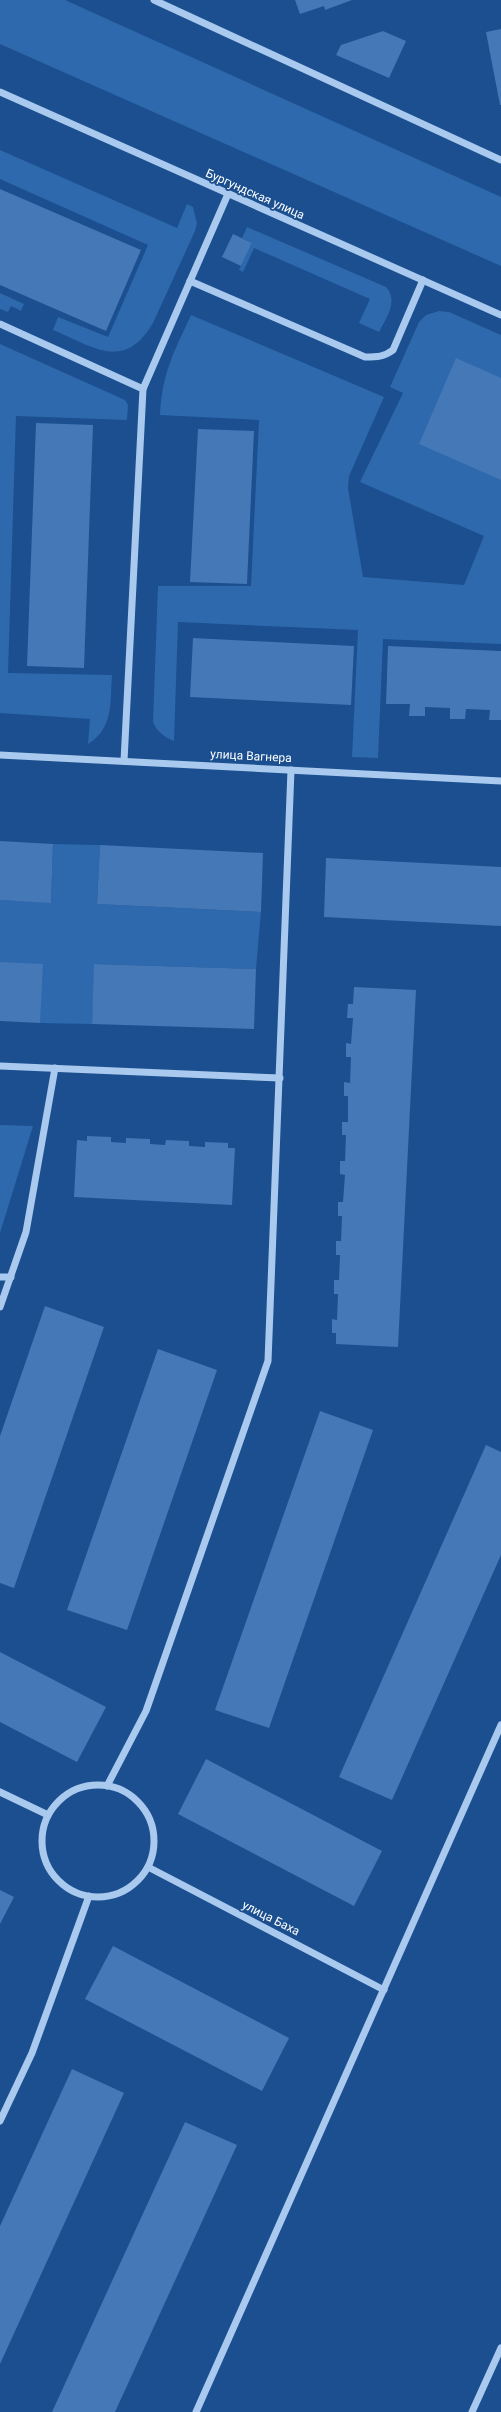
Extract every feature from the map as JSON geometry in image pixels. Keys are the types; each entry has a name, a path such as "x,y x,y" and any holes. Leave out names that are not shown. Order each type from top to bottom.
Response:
{"street":[{"path":"154,0 501,159"},
{"name":"Бургундская улица","path":"0,92 501,315"},
{"path":"124,761 143,389 228,194"},
{"path":"190,281 365,356 378,357 385,356 393,350 423,280"},
{"path":"0,324 143,389"},
{"name":"улица Вагнера","path":"0,755 501,781"},
{"path":"107,1786 146,1711 268,1361 291,770"},
{"path":"0,1066 280,1078"},
{"path":"0,1307 26,1232 54,1068"},
{"path":"0,1277 10,1277"},
{"path":"196,2412 501,1725"},
{"path":"89,1785 107,1786 124,1791 138,1801 148,1816 153,1832 153,1850 148,1867 137,1881 123,1891 106,1897 88,1896 72,1891 63,1884 48,1866 42,1850 42,1832 48,1815 58,1801 73,1791 89,1785"},
{"path":"0,1792 48,1815"},
{"name":"улица Баха","path":"148,1867 384,1990"},
{"path":"0,2121 32,2053 88,1896"},
{"path":"472,2412 501,2348"}],"shaded area":[{"path":"0,0 65,0 501,197 501,266 0,44"},
{"path":"0,150 177,228 187,204 193,207 197,223 195,231 153,323 142,338 131,347 119,351 108,351 95,348 53,330 58,317 108,337 148,245 0,179"},
{"path":"247,227 386,287 390,292 391,304 388,315 379,332 359,323 370,299 254,248 243,272 239,270 252,243 242,238"},
{"path":"0,293 24,304 21,311 11,306 8,312 0,309"},
{"path":"439,311 449,312 501,335 501,644 383,639 378,758 352,757 358,630 178,622 174,741 164,736 153,722 158,586 251,586 259,420 160,415 161,400 166,375 174,352 191,315 384,397 349,476 348,488 363,577 464,585 484,536 360,482 403,393 390,387 419,322 426,315"},
{"path":"0,344 125,400 128,405 127,420 16,416 8,673 112,675 109,714 102,730 96,738 88,744 90,719 0,713"},
{"path":"53,844 100,845 97,904 261,912 256,969 95,964 92,1024 40,1023 0,962 0,900 51,902"},
{"path":"0,1125 33,1126 0,1233"}],"building":[{"path":"295,0 352,0 325,10 324,6 300,14"},
{"path":"501,29 501,105 500,105 486,32"},
{"path":"383,31 406,41 389,78 336,55 341,45"},
{"path":"0,189 141,250 106,331 0,285"},
{"path":"233,234 252,243 241,266 222,257"},
{"path":"456,358 501,378 501,480 419,444"},
{"path":"36,423 93,425 84,668 27,666"},
{"path":"198,429 254,431 247,584 190,582"},
{"path":"193,638 354,646 351,705 190,697"},
{"path":"388,646 501,651 501,720 489,720 490,710 466,709 465,719 450,719 450,708 425,707 425,716 409,716 410,704 386,704"},
{"path":"0,841 53,844 51,903 0,900"},
{"path":"100,845 263,853 261,912 97,904"},
{"path":"326,858 501,867 501,926 324,917"},
{"path":"0,962 43,964 40,1023 0,1021"},
{"path":"94,964 256,969 254,1029 92,1024"},
{"path":"354,987 416,990 398,1347 336,1344 336,1333 332,1333 332,1319 337,1320 338,1294 334,1294 334,1280 339,1280 340,1255 336,1255 336,1241 341,1241 342,1216 338,1216 338,1202 343,1202 345,1175 340,1174 340,1161 345,1161 346,1135 342,1135 342,1122 348,1122 348,1096 344,1096 344,1082 350,1083 351,1057 346,1057 346,1043 351,1044 353,1018 347,1018 348,1004 353,1004"},
{"path":"87,1136 111,1137 111,1142 126,1143 126,1138 150,1139 150,1144 165,1145 166,1140 189,1141 189,1146 205,1147 205,1142 228,1143 228,1148 235,1148 232,1205 74,1197 77,1140 87,1141"},
{"path":"45,1306 104,1327 14,1588 0,1583 0,1436"},
{"path":"158,1349 217,1370 127,1630 67,1610"},
{"path":"320,1411 373,1430 269,1728 215,1710"},
{"path":"486,1445 501,1452 501,1555 392,1800 339,1777"},
{"path":"0,1652 106,1707 77,1762 0,1722"},
{"path":"206,1759 382,1851 354,1906 178,1814"},
{"path":"0,1890 14,1897 0,1924"},
{"path":"113,1946 289,2038 262,2091 85,1999"},
{"path":"72,2069 124,2093 0,2364 0,2226"},
{"path":"185,2122 237,2145 115,2412 52,2412"}]}
